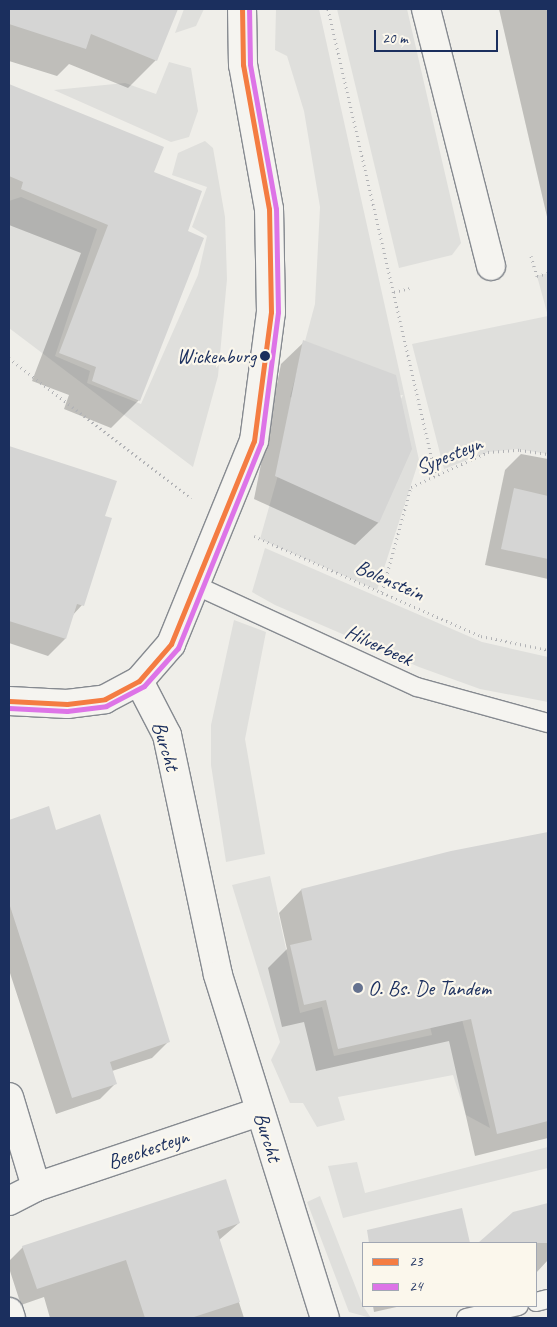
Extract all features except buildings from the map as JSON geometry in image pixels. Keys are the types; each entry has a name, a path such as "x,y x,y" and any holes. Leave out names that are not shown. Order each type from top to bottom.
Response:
{"street":[{"path":"9,702 67,704 105,699 139,682 171,644 224,522 254,440 271,312 269,209 243,65 242,9"},
{"path":"426,9 491,266"},
{"name":"Burcht","path":"139,682 167,735 218,975 324,1318"},
{"path":"9,1097 36,1187"},
{"name":"Beeckesteyn","path":"9,1201 36,1187 260,1112"},
{"path":"9,1312 11,1318"}],"lane":[{"name":"Hilverbeek","path":"197,586 417,687 548,723"},
{"path":"466,1318 515,1307"}],"path":[{"path":"328,9 435,474"},
{"path":"531,256 537,276 548,274"},
{"path":"394,292 410,288"},
{"name":"Bolenstein","path":"9,358 224,522 481,636 548,650"},
{"name":"Sypesteyn","path":"382,592 411,487 435,474 488,452 520,450 548,454"}],"shaded area":[{"path":"184,9 204,9 196,26 175,33"},
{"path":"276,9 319,9 419,460 377,590 260,539 292,426 371,457 403,395 301,402 290,397 315,304 320,207 304,111 287,56 275,50"},
{"path":"337,9 407,9 461,243 452,255 399,268"},
{"path":"169,62 191,68 198,111 189,137 171,142 54,90 125,83 156,94"},
{"path":"205,141 213,148 225,217 227,279 218,376 193,467 9,328 9,201 21,197 97,229 55,356 90,371 87,383 141,404 198,275 207,236 192,227 207,187 172,175 178,153"},
{"path":"548,273 548,316 537,276"},
{"path":"548,316 548,454 517,449 488,452 444,469 412,344"},
{"path":"265,548 482,642 548,657 548,702 480,689 419,667 275,605 252,592"},
{"path":"234,620 266,632 245,739 265,854 226,862 211,765 211,725"},
{"path":"270,876 300,1013 322,1007 334,1056 432,1035 420,985 451,977 490,1128 466,1115 453,1075 338,1097 345,1120 317,1127 303,1103 290,1103 271,1060 280,1042 232,885"},
{"path":"548,1147 548,1168 343,1218 328,1166 357,1162 365,1193"},
{"path":"320,1196 362,1307 371,1318 349,1312 307,1202"}],"transit line":[{"name":"23","path":"9,701 67,704 105,699 139,681 171,644 254,441 271,312 269,209 243,65 242,9"},
{"name":"24","path":"9,708 67,711 106,706 144,686 178,648 261,443 278,312 276,209 250,64 249,9"}],"place":[{"name":"Wickenburg","path":"265,356"},
{"name":"O. Bs. De Tandem","path":"358,988"}]}
